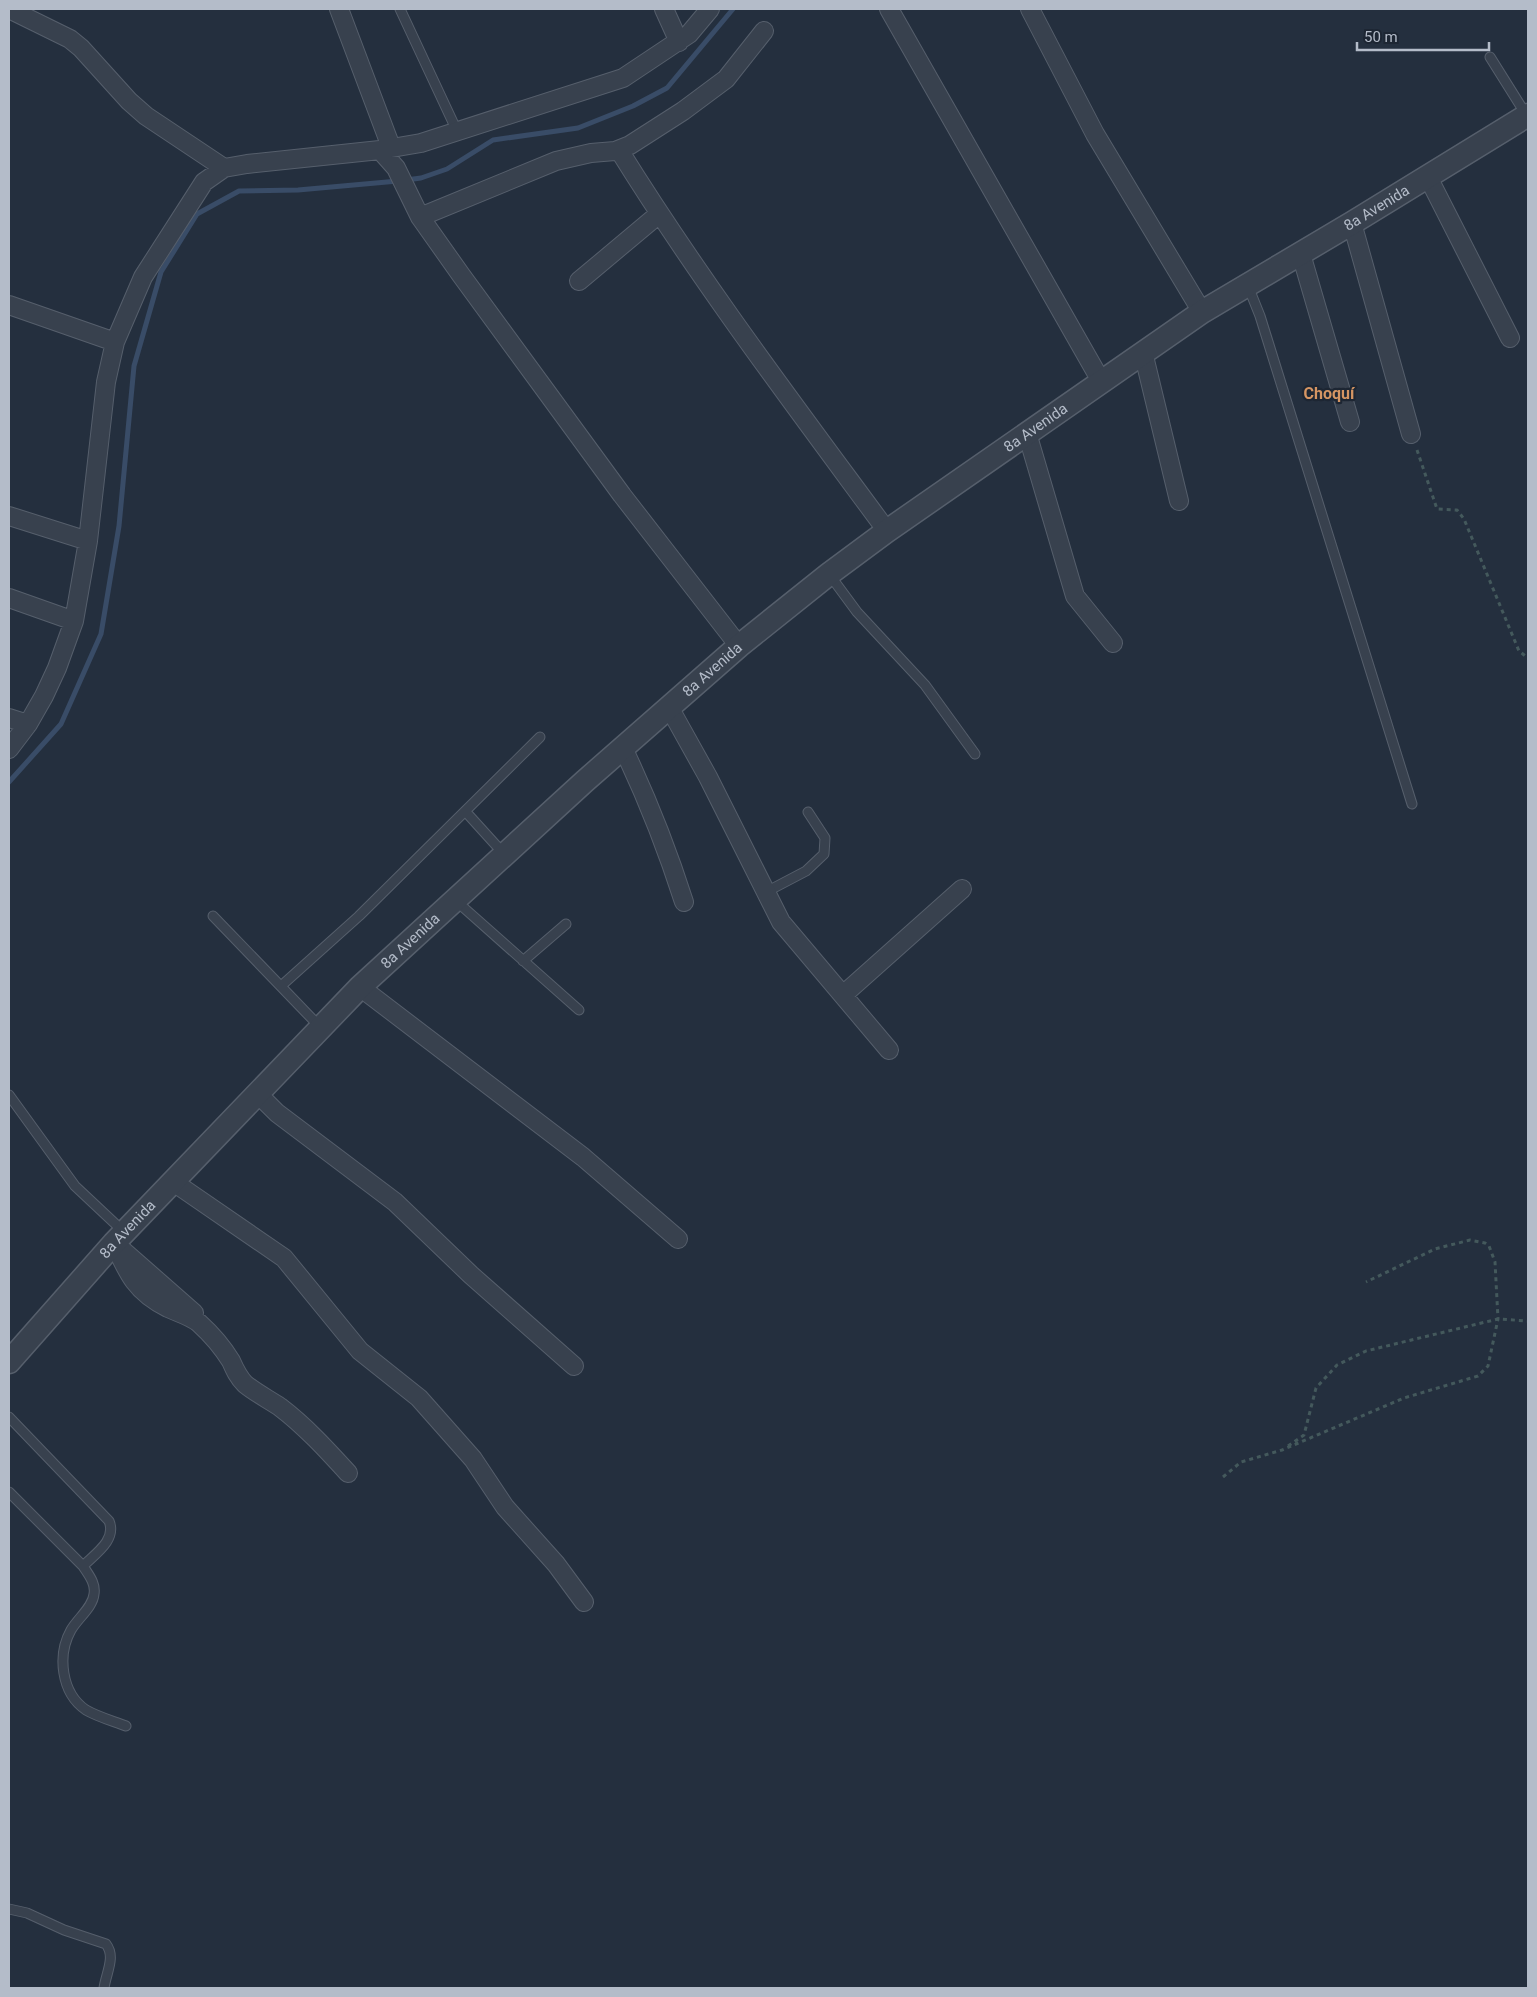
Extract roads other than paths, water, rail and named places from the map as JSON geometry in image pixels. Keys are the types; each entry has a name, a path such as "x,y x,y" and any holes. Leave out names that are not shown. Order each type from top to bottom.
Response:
{"street":[{"path":"9,9 70,39 81,48 129,101 146,116 224,168"},
{"path":"339,9 385,149 417,211 622,494 739,646"},
{"path":"664,9 679,42"},
{"path":"9,749 28,724 57,668 74,621 88,541 106,382 115,342 143,277 204,182 224,168 421,143 623,78 679,42 689,34 710,9"},
{"path":"889,9 1101,381"},
{"path":"1030,9 1095,134 1202,312"},
{"path":"417,211 556,161 591,152 619,150 630,145 683,111 726,79 764,31"},
{"name":"8a Avenida","path":"9,1362 172,1181 360,987 504,854 739,646 829,574 887,531 1202,312 1528,117"},
{"path":"619,150 659,214 733,321 887,531"},
{"path":"1428,177 1510,338"},
{"path":"579,281 659,214"},
{"path":"1352,223 1411,434"},
{"path":"1301,254 1350,422"},
{"path":"9,306 115,342"},
{"path":"1143,352 1179,501"},
{"path":"1027,433 1075,596 1113,643"},
{"path":"9,516 88,541"},
{"path":"9,598 74,621"},
{"path":"669,707 708,777 781,922 889,1050"},
{"path":"9,718 28,724"},
{"path":"623,748 649,804 684,902"},
{"path":"843,994 962,889"},
{"path":"360,987 578,1153 678,1240"},
{"path":"257,1093 277,1113 395,1202 472,1275 574,1366"},
{"path":"172,1181 284,1258 360,1351 419,1398 473,1459 505,1507 556,1564 584,1602"},
{"path":"119,1238 222,1338 227,1345 230,1361 235,1373 244,1383 298,1422 348,1474"}],"lane":[{"path":"400,9 457,131"},
{"path":"1490,57 1528,117"},
{"path":"1248,285 1263,326 1412,804"},
{"path":"829,574 856,612 925,685 975,754"},
{"path":"281,986 359,916 540,737"},
{"path":"465,811 504,854"},
{"path":"766,892 806,870 824,854 825,838 808,812"},
{"path":"455,900 579,1010"},
{"path":"213,916 321,1027"},
{"path":"522,961 566,924"},
{"path":"9,1095 75,1186 119,1238"},
{"path":"9,1417 109,1521 112,1527 105,1545 82,1566"},
{"path":"9,1492 82,1566 91,1578 94,1595 92,1602 77,1620 65,1643 63,1656 67,1683 71,1694 86,1710 126,1726"},
{"path":"9,1909 27,1913 64,1930 106,1944 112,1957 104,1988"}],"waterway":[{"path":"406,180 421,178 447,169 493,140 578,128 633,106 667,88 733,9"},
{"path":"9,782 61,724 101,634 119,526 134,366 161,272 197,214 239,191 298,190 398,181"}],"district":[{"name":"Choquí","path":"1329,393"}]}
